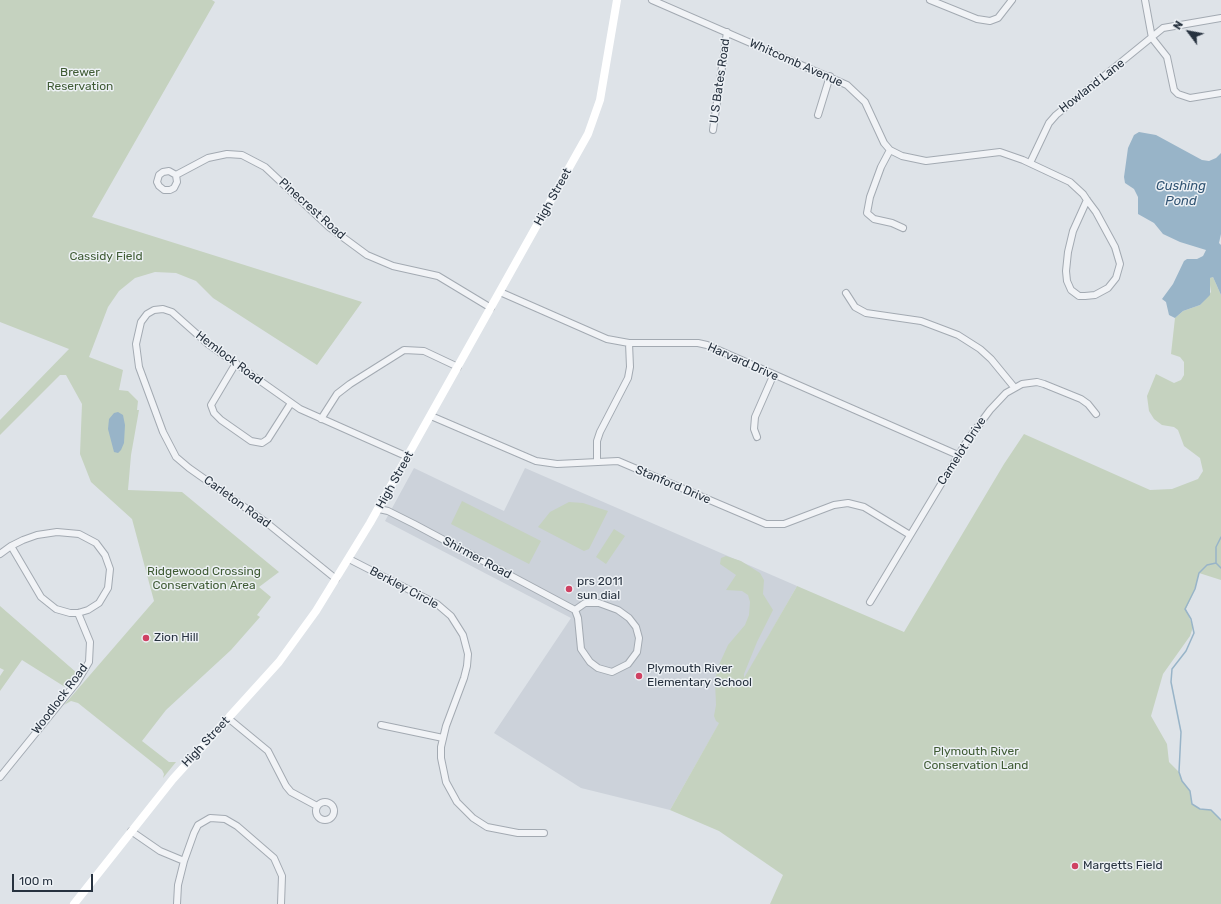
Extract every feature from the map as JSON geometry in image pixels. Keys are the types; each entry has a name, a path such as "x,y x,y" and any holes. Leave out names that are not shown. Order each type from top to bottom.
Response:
{"main road":[{"name":"High Street","path":"74,904 184,765 279,662 305,627 349,559 431,416 591,126 604,83 617,0"}],"street":[{"name":"Whitcomb Avenue","path":"652,0 830,76 847,85 865,102 881,138 890,150"},
{"path":"931,0 977,19 990,21 998,18 1012,0"},
{"path":"1145,0 1152,38 1167,57 1172,84 1178,94 1190,98 1221,92"},
{"name":"Howland Lane","path":"1030,163 1049,123 1056,114 1095,81 1168,26 1221,18"},
{"name":"U S Bates Road","path":"713,130 727,32"},
{"path":"818,115 830,76"},
{"path":"903,228 892,223 874,219 867,213 870,197 881,167 890,150 918,161 1000,152 1030,163 1070,182 1087,200 1115,247 1120,264 1116,278 1108,288 1095,295 1079,296 1070,290 1066,271 1068,252 1073,231 1087,200"},
{"name":"Pinecrest Road","path":"176,175 208,158 227,154 242,155 265,167 329,227 367,255 393,266 438,276 491,308"},
{"name":"Harvard Drive","path":"500,292 594,335 616,341 629,343 698,343 958,455"},
{"path":"846,293 855,307 866,312 921,321 958,335 980,349 991,359 1014,387"},
{"name":"Hemlock Road","path":"156,413 139,367 136,350 138,328 147,314 158,309 172,312 202,339 291,403 321,419 408,457"},
{"path":"597,461 597,441 600,432 628,378 630,367 629,343"},
{"path":"321,419 337,394 382,363 404,350 424,351 458,367"},
{"path":"236,364 211,405 214,414 250,441 262,443 268,439 291,403"},
{"path":"756,437 754,423 755,417 774,376"},
{"name":"Camelot Drive","path":"870,602 958,455 994,405 1014,387 1029,382 1044,384 1081,399 1088,404 1096,414"},
{"name":"Carleton Road","path":"156,413 168,442 182,462 268,523 336,579"},
{"name":"Stanford Drive","path":"431,416 536,461 557,464 618,461 766,524 784,524 834,505 848,503 868,509 910,535"},
{"name":"Shirmer Road","path":"379,509 388,511 414,524 575,610"},
{"path":"0,554 11,546 30,538 57,532 78,534 96,543 108,560 110,580 105,595 99,603 88,610 78,613 62,612 45,601 11,546"},
{"name":"Berkley Circle","path":"349,559 437,604 452,616 463,635 468,654 467,666 443,738 441,758 446,782 451,794 465,811 479,822 497,830 518,833 544,833"},
{"path":"599,602 618,610 632,621 638,633 638,646 628,664 612,672 598,668 590,662 581,649 575,610 585,603 599,602"},
{"name":"Woodlock Road","path":"0,777 77,682 87,666 90,655 90,642 78,613"},
{"path":"228,718 268,751 286,786 291,792 317,806"},
{"path":"381,725 443,738"},
{"path":"177,904 178,885 184,861 194,833 198,825 210,818 225,819 237,826 274,858 282,876 281,904"},
{"path":"131,831 160,850 184,861"}],"shaded area":[{"name":"Plymouth River Elementary School","path":"414,468 504,511 525,468 797,586 670,810 581,788 494,733 571,618 385,521"}],"green space":[{"path":"0,0 212,0 215,2 92,217 362,302 317,365 213,298 196,281 176,273 155,272 135,278 119,291 108,307 89,357 123,370 119,390 128,391 138,401 137,410 139,410 131,455 128,490 182,492 279,572 259,587 271,597 257,615 260,617 231,650 166,710 142,741 169,762 176,762 163,778 164,774 162,770 78,703 71,701 64,705 154,601 132,519 91,482 80,454 82,404 66,375 60,375 0,435 0,420 69,349 0,322"},
{"name":"Plymouth River Conservation Land","path":"1213,277 1221,295 1221,580 1199,573 1195,589 1186,609 1193,627 1190,636 1163,674 1151,716 1167,744 1169,762 1179,772 1182,781 1190,791 1192,804 1200,809 1211,810 1221,820 1221,904 770,904 783,875 719,831 670,810 719,723 716,721 714,716 716,705 715,681 718,667 728,645 745,625 749,615 750,602 748,595 742,591 726,590 736,575 720,564 721,558 726,556 741,561 760,573 764,580 763,594 773,610 757,642 744,674 744,678 797,586 904,632 1004,464 1024,434 1150,490 1172,489 1198,479 1203,471 1200,458 1184,446 1178,430 1174,427 1162,425 1154,419 1149,411 1147,396 1156,374 1174,383 1181,380 1184,375 1184,362 1180,357 1171,354 1175,318 1183,311 1200,305 1211,292 1209,278"},
{"path":"462,501 541,541 529,564 451,524"},
{"path":"569,502 583,503 608,511 589,549 584,551 538,527 550,512"},
{"path":"614,529 625,536 606,564 596,557"},
{"path":"0,606 77,673 65,687 22,660 0,691 0,676 4,670 0,668"}],"water":[{"name":"Cushing Pond","path":"1139,132 1156,135 1202,160 1209,161 1216,158 1221,153 1221,234 1219,243 1221,245 1221,295 1213,277 1210,278 1210,295 1200,305 1183,311 1175,318 1169,315 1166,302 1162,299 1173,284 1184,261 1187,259 1197,259 1203,256 1206,250 1180,242 1163,234 1154,223 1138,214 1138,197 1134,189 1125,183 1124,177 1128,148 1134,135"},
{"path":"118,412 123,415 125,425 124,443 118,453 114,452 108,429 109,419 114,413"}],"waterway":[{"path":"1221,537 1216,547 1216,563 1207,565 1199,573 1195,589 1185,609 1191,619 1194,633 1186,651 1172,669 1171,682 1181,732 1179,772 1182,781 1190,791 1192,804 1200,809 1211,810 1221,820"},
{"path":"1216,563 1221,568"}],"place":[{"name":"prs 2011 sun dial","path":"569,589"},
{"name":"Zion Hill","path":"146,638"},
{"name":"Plymouth River Elementary School","path":"639,676"},
{"name":"Margetts Field","path":"1075,866"}],"park label":[{"name":"Brewer Reservation","path":"80,80"},
{"name":"Cassidy Field","path":"106,257"},
{"name":"Ridgewood Crossing Conservation Area","path":"204,579"}]}
